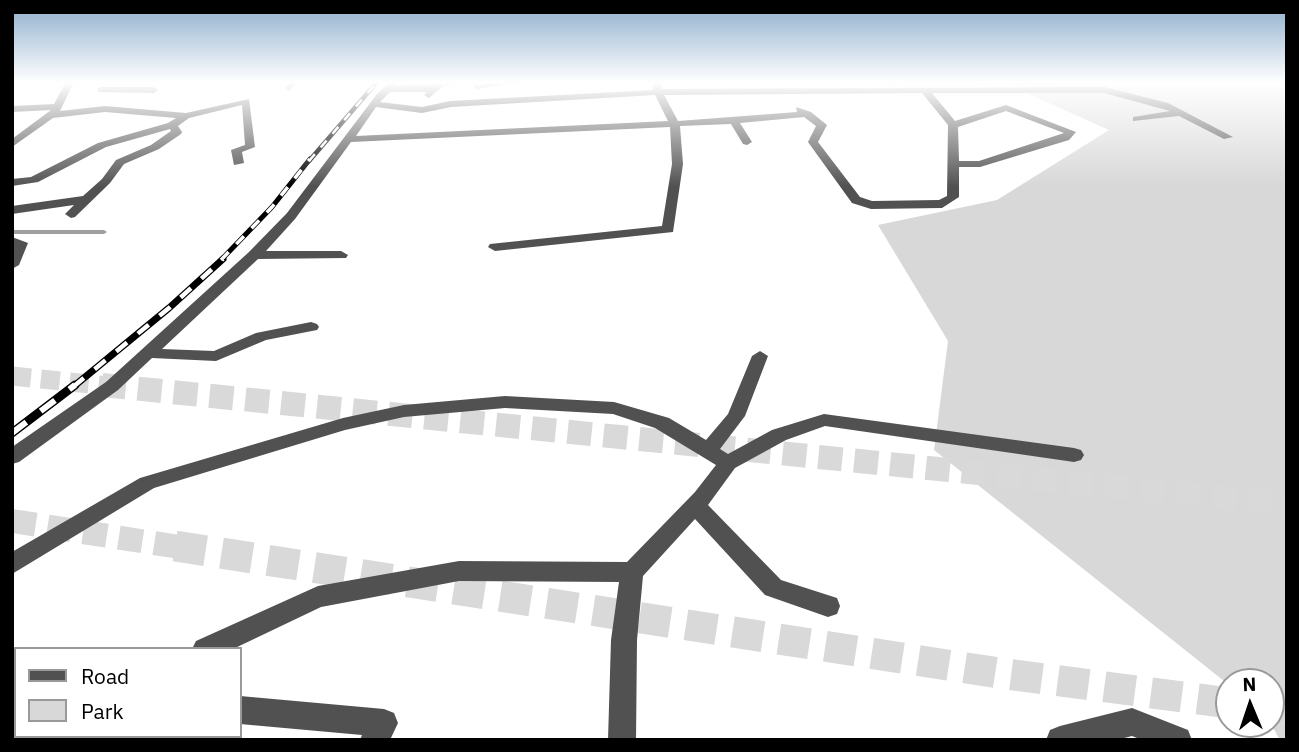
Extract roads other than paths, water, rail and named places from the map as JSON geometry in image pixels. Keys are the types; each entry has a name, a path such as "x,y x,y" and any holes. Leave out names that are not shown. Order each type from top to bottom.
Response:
{"street":[{"path":"12,144 47,117"},
{"path":"12,183 34,180 102,145 172,125 184,117"},
{"path":"238,163 236,150 250,147 247,117"},
{"path":"12,457 112,386 254,255 290,216 364,117"},
{"path":"348,139 491,117"},
{"path":"626,117 675,123 775,117"},
{"path":"495,247 668,229 679,150 672,117"},
{"path":"811,117 822,125 813,142 856,200 871,205 942,204 953,197 953,125 946,117"},
{"path":"953,125 978,117"},
{"path":"953,164 980,164 1065,138 1071,132 1031,117"},
{"path":"1136,119 1151,117"},
{"path":"1191,117 1228,137"},
{"path":"734,121 747,142"},
{"path":"71,214 106,181 120,162 155,147 177,132 172,125"},
{"path":"12,210 87,199"},
{"path":"12,242 21,243 12,265"},
{"path":"254,255 341,256"},
{"path":"148,353 216,356 262,336 311,327"},
{"path":"708,451 736,416 760,356"},
{"path":"12,564 147,483 330,428 404,411 505,402 614,408 662,423 727,463"},
{"path":"622,740 624,640 632,572 695,505 727,463 779,435 824,420 1074,455"},
{"path":"695,505 773,588 828,606"},
{"path":"209,647 318,597 459,571 632,572"},
{"path":"242,710 384,723 374,740"},
{"path":"1060,740 1132,722 1178,740"}],"waterway":[{"path":"12,232 104,232"}],"tunnel":[{"path":"12,376 119,387"},
{"path":"102,385 1287,504"},
{"path":"12,521 186,548"},
{"path":"175,546 999,673 1215,701"}],"railway":[{"path":"309,161 347,117"},
{"path":"221,260 272,207 310,159"},
{"path":"73,387 169,308 223,259"},
{"path":"12,433 75,385"}]}
